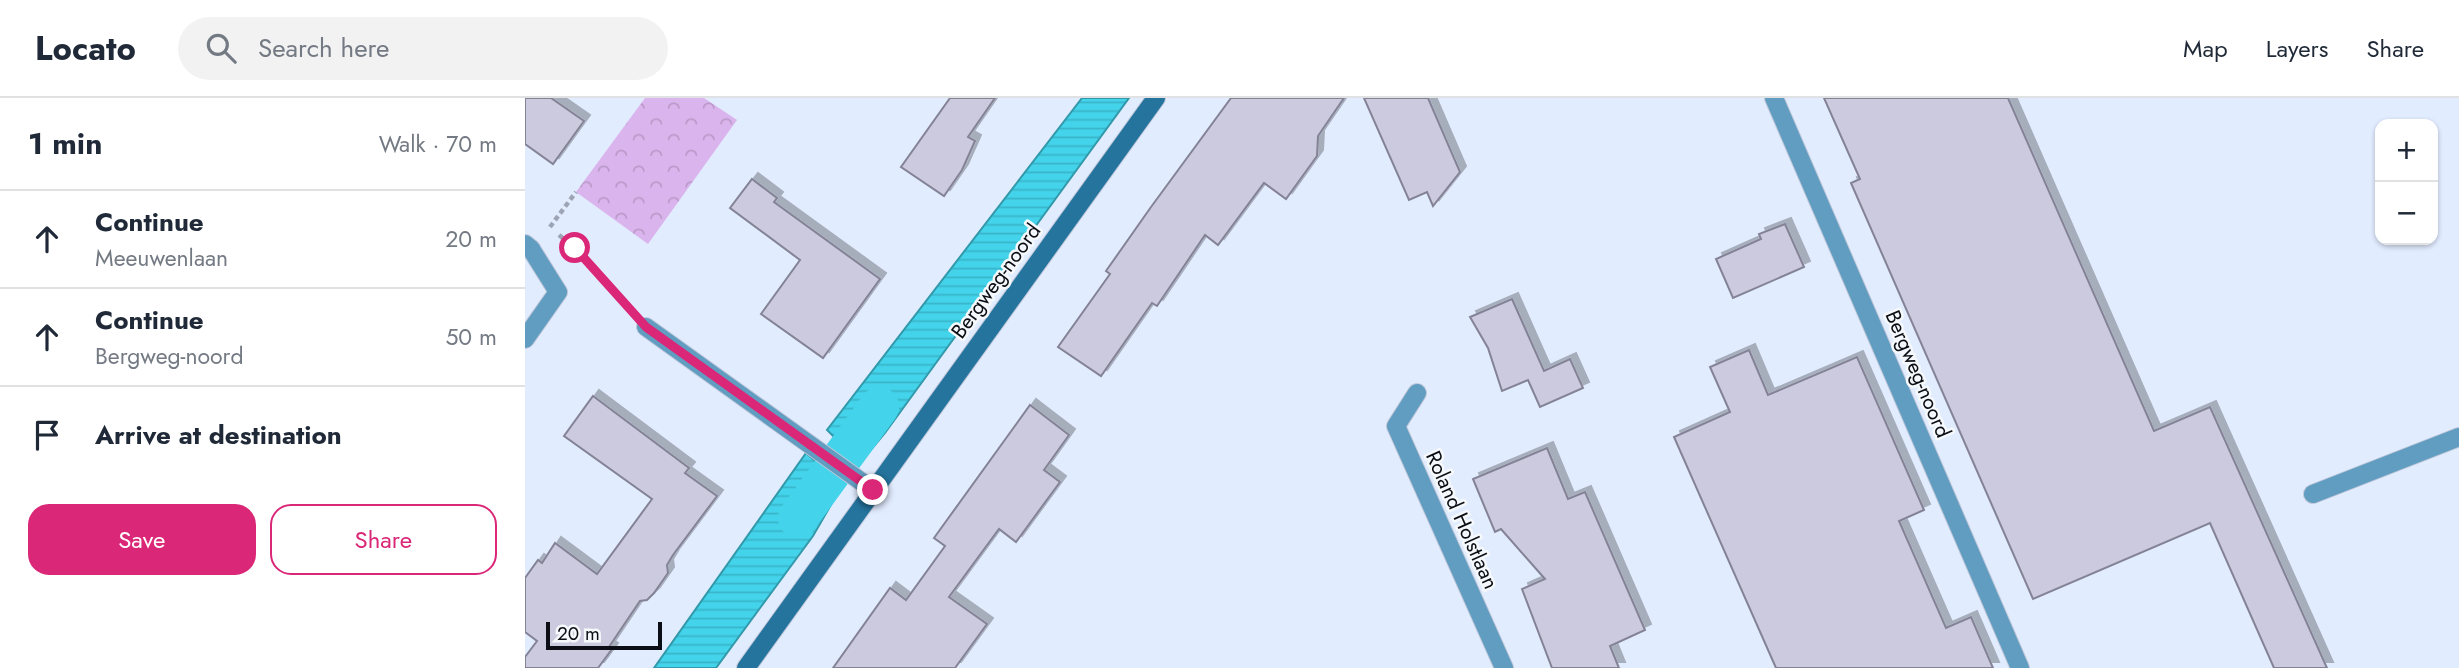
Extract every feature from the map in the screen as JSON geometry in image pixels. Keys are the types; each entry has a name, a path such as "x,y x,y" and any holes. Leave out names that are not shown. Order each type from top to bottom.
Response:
{"street":[{"name":"Bergweg-noord","path":"745,668 1156,98"},
{"name":"Bergweg-noord","path":"1774,98 2020,668"},
{"path":"525,339 558,292 528,246"},
{"path":"646,327 873,490"},
{"name":"Roland Holstlaan","path":"1417,393 1396,426 1504,668"},
{"path":"2313,494 2459,437"}],"path":[{"path":"576,192 549,228 575,248 646,327"}],"green space":[{"path":"645,98 704,98 737,120 648,244 576,192"}],"water":[{"path":"1082,98 1129,98 885,433 865,457 847,450 827,430"},
{"path":"806,453 843,484 813,536 716,668 654,668"}],"building":[{"path":"525,98 551,98 584,121 553,164 525,144"},
{"path":"950,98 995,98 968,137 975,141 962,170 944,196 901,167"},
{"path":"1231,98 1344,98 1318,136 1317,156 1286,199 1264,183 1218,245 1205,235 1157,306 1152,303 1101,376 1058,347 1110,274 1106,271"},
{"path":"1364,98 1428,98 1460,172 1433,206 1427,192 1409,200"},
{"path":"1824,98 2008,98 2154,431 2210,407 2327,668 2274,668 2210,523 2033,599 1851,183 1860,179"},
{"path":"752,179 777,198 774,202 880,279 823,358 761,314 800,260 730,208"},
{"path":"1785,224 1804,267 1733,298 1716,259 1761,239 1759,234"},
{"path":"1512,299 1544,371 1570,359 1583,388 1540,407 1528,380 1502,391 1488,348 1470,317"},
{"path":"1749,350 1768,395 1857,357 1924,510 1899,521 1946,628 1971,617 1993,668 1776,668 1674,437 1730,412 1710,367"},
{"path":"593,396 689,468 685,473 717,496 673,555 667,565 668,573 654,593 647,600 640,601 598,668 525,668 525,657 537,641 525,632 525,578 538,560 542,563 555,543 597,574 652,499 564,436"},
{"path":"1030,405 1069,435 1044,470 1060,482 1016,542 999,529 949,597 987,624 955,668 833,668 890,588 906,600 945,546 934,538"},
{"path":"1547,448 1568,499 1585,492 1645,630 1610,646 1619,668 1552,668 1522,589 1545,579 1501,529 1495,532 1473,479"}],"waterway":[{"path":"798,518 879,407"}],"route":[{"path":"575,248 646,327 873,490"}]}
